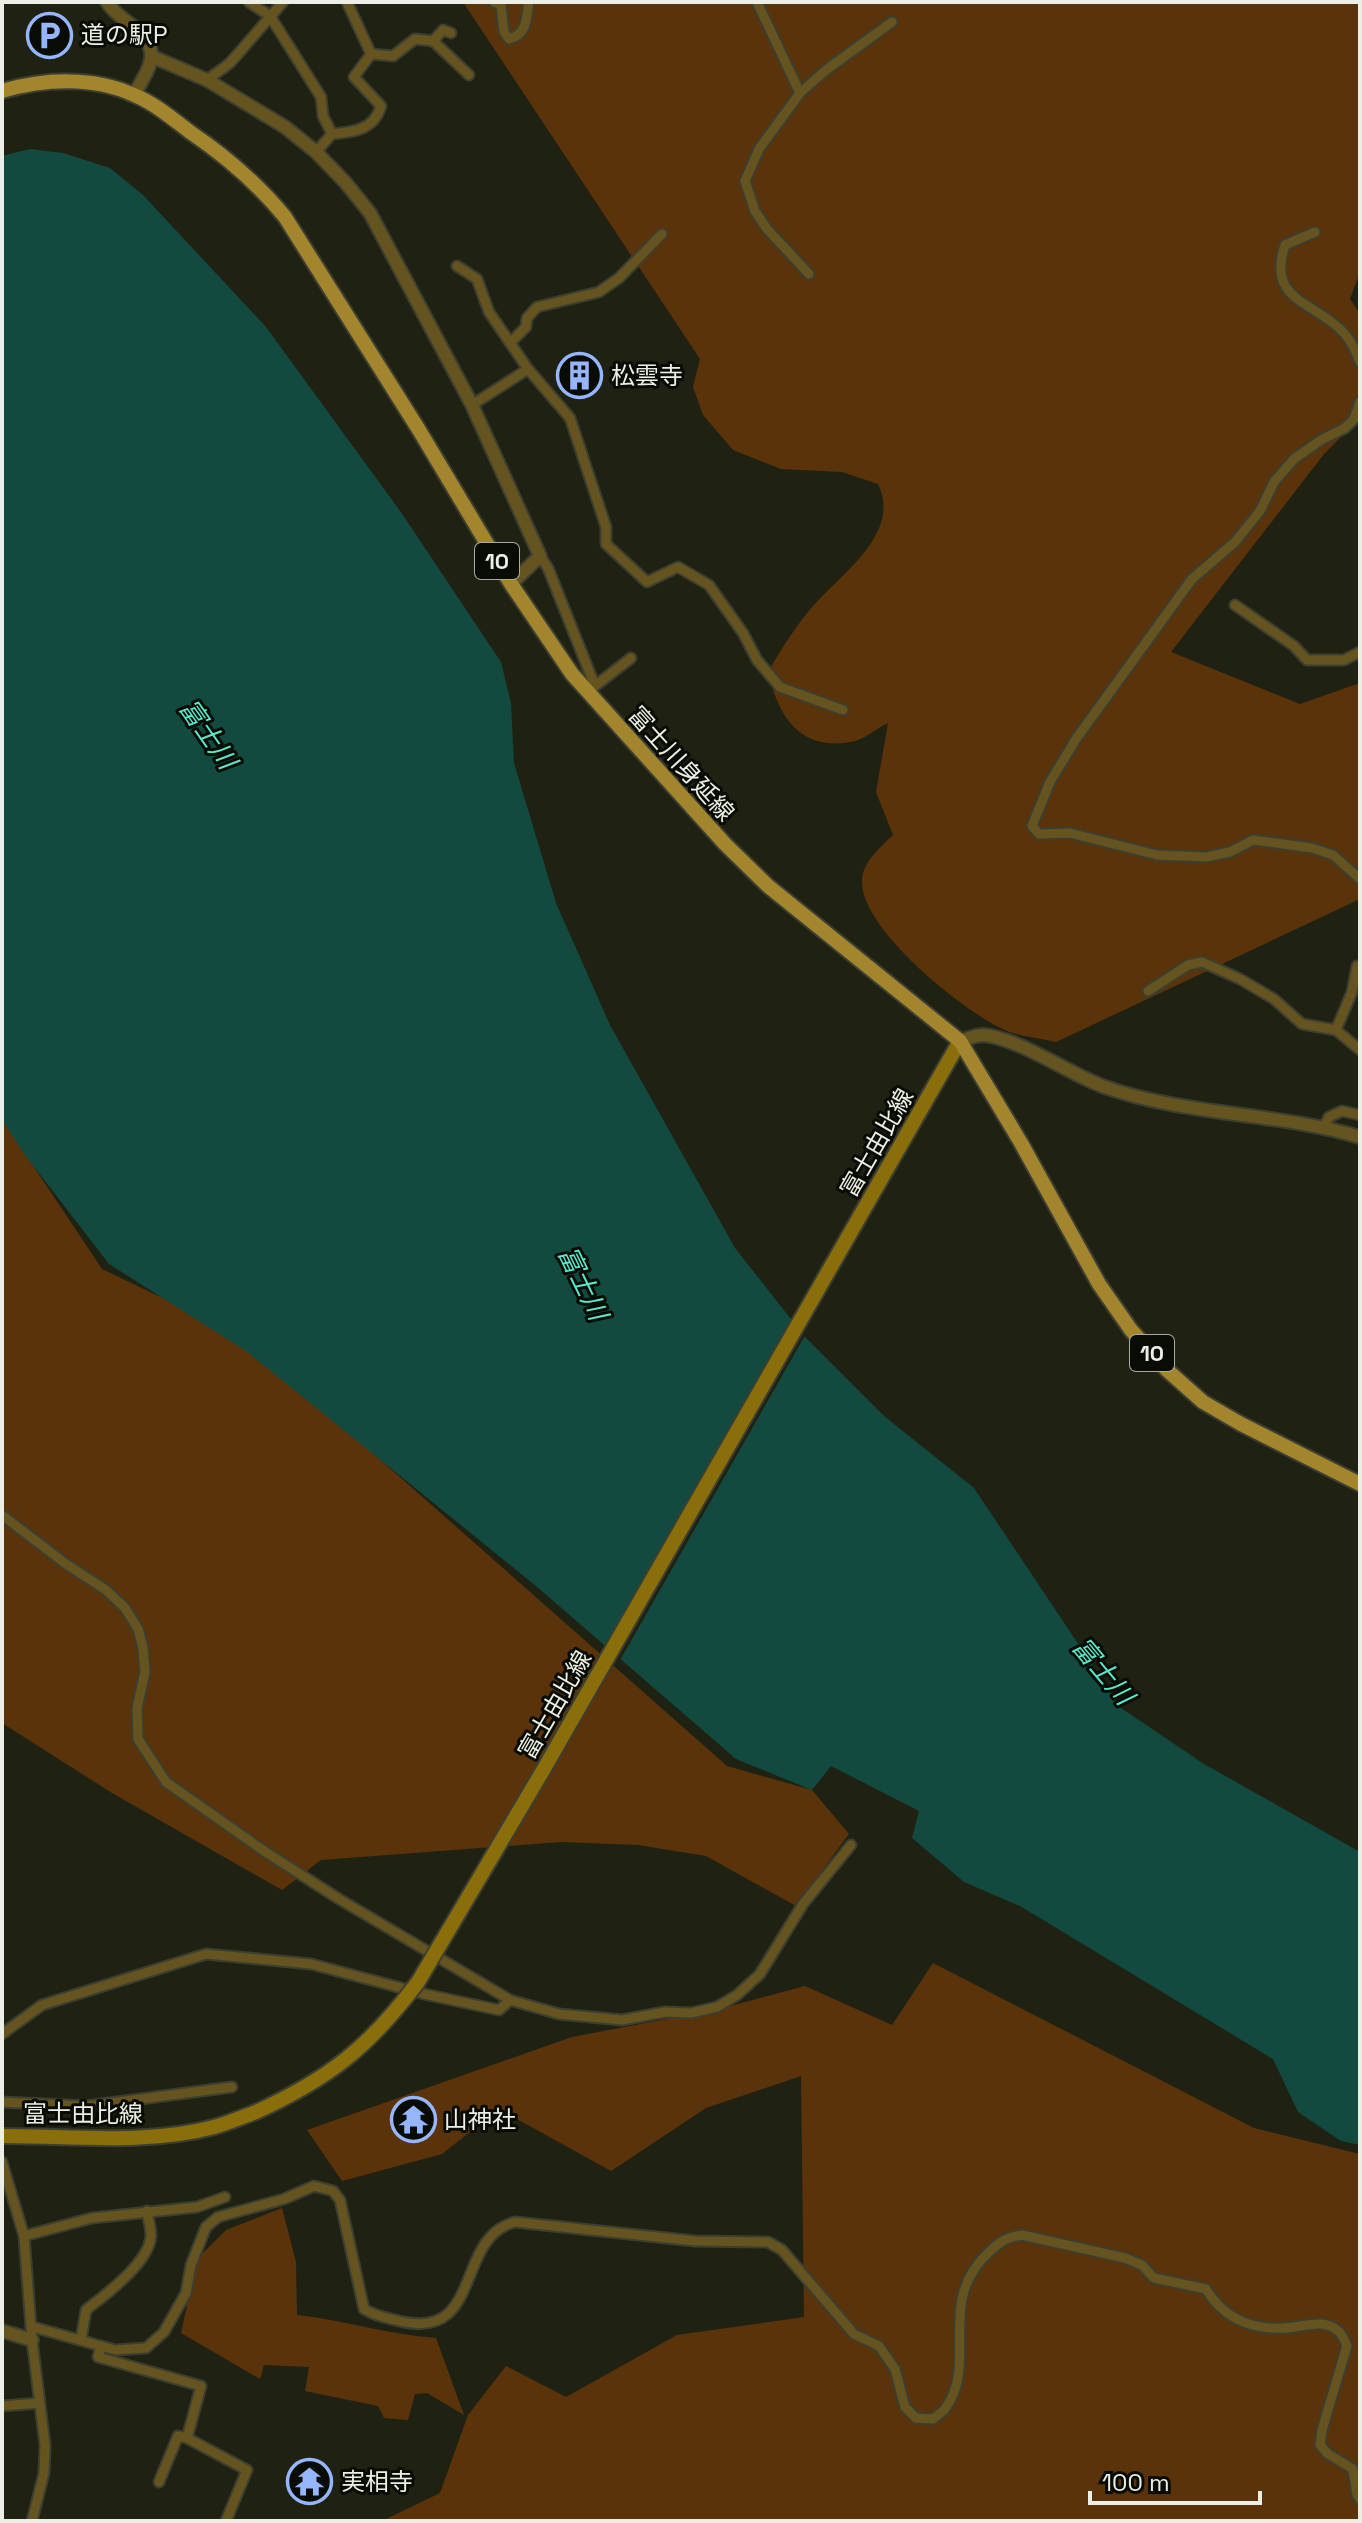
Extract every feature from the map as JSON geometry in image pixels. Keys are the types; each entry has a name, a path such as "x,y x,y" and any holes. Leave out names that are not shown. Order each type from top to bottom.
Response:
{"main road":[{"name":"富士川身延線","path":"2,91 58,80 96,84 134,95 226,157 261,189 285,217 419,430 511,584 572,674 725,844 768,886 960,1041 1099,1284 1131,1330 1167,1370 1203,1402 1241,1424 1358,1479"},
{"name":"富士由比線","path":"2,2136 118,2137 170,2134 213,2127 298,2093 334,2071 365,2045 394,2014 418,1982 560,1741 960,1041"}],"street":[{"path":"107,2 147,38 153,57 134,95"},
{"path":"249,2 270,16 321,97 323,116 332,134"},
{"path":"207,80 230,63 283,2"},
{"path":"347,2 371,54"},
{"path":"494,2 501,5 504,32 509,39 521,33 526,25 529,2"},
{"path":"757,2 800,93"},
{"path":"809,274 767,229 755,211 745,181 759,149 800,93 892,22"},
{"path":"433,41 443,30 451,33"},
{"path":"371,54 393,56 415,39 433,41 469,75"},
{"path":"316,152 332,134 362,131 378,116 381,106 354,77 371,54"},
{"path":"153,57 207,80 254,106 316,152 370,213 472,405 548,568 595,686 631,658"},
{"path":"1315,232 1285,245 1278,266 1286,288 1341,330 1356,350 1360,362"},
{"path":"510,343 526,327 527,318 537,307 599,292 619,278 662,234"},
{"path":"457,266 477,279 489,312 528,369 570,418 606,527 606,544 647,582 678,567 709,585 743,633 757,660 780,687 843,710"},
{"path":"472,405 528,369"},
{"path":"1360,402 1354,419 1345,428 1294,459 1274,482 1260,511 1235,542 1192,579 1076,739 1050,782 1032,826 1039,834 1070,833 1157,855 1206,857 1230,852 1253,840 1312,848 1333,855 1360,879"},
{"path":"511,584 540,556"},
{"path":"1235,605 1294,646 1307,660 1344,660 1360,652"},
{"path":"1148,991 1188,965 1202,962 1274,999 1302,1024 1336,1030 1360,1050"},
{"path":"1336,1030 1356,994 1357,966"},
{"path":"960,1041 982,1035 1008,1042 1101,1085 1158,1102 1360,1137"},
{"path":"1323,1129 1329,1117 1342,1111 1360,1115"},
{"path":"2,1515 106,1590 125,1608 138,1629 145,1672 137,1708 138,1739 166,1782 339,1899 510,2000 559,2014 622,2020 665,2012 691,2013 717,2007 737,1995 760,1974 803,1904 851,1845"},
{"path":"2,2034 42,2005 206,1954 311,1964 499,2010 510,2000"},
{"path":"2,2102 87,2106 232,2087"},
{"path":"2,2163 24,2236 45,2445 44,2473 32,2521"},
{"path":"2,2331 81,2340 115,2350 146,2348 164,2332 186,2293 191,2265 206,2227 218,2217 284,2199 314,2186 333,2191 340,2200 364,2309 374,2315 413,2325 440,2322 454,2309 482,2250 495,2231 515,2222 695,2241 768,2242 782,2250 854,2334 879,2346 895,2369 905,2407 916,2418 933,2419 947,2407 959,2374 960,2301 971,2273 986,2254 1006,2237 1022,2235 1125,2258 1142,2265 1154,2278 1206,2289 1216,2306 1240,2323 1289,2328 1323,2323 1339,2331 1347,2346 1320,2445 1328,2454 1353,2469 1360,2499"},
{"path":"24,2236 92,2218 197,2207 225,2197"},
{"path":"81,2340 86,2310 130,2273 148,2245 151,2236 147,2211"},
{"path":"101,2346 98,2357 201,2386 187,2438"},
{"path":"2,2406 39,2403"},
{"path":"159,2482 178,2436 247,2470 226,2521"}],"shaded area":[{"path":"463,2 1360,2 1360,272 1350,299 1360,314 1360,418 1324,454 1171,652 1300,704 1360,683 1360,899 1056,1042 1013,1033 989,1022 918,967 878,921 866,900 862,880 869,861 893,835 876,792 888,723 855,741 821,742 807,737 786,718 768,672 806,614 853,566 876,535 882,519 883,502 878,484 842,472 781,469 733,450 703,415 693,387 700,359"},
{"path":"2,1119 102,1269 238,1334 727,1766 812,1790 849,1834 796,1906 706,1856 638,1845 561,1842 321,1860 282,1890 112,1793 2,1723"},
{"path":"933,1963 1254,2128 1360,2154 1360,2521 382,2521 440,2493 468,2415 506,2366 566,2397 677,2335 804,2317 801,2076 706,2108 611,2171 499,2109 442,2154 342,2181 307,2130 572,2037 719,2009 805,1986 892,2025"},
{"path":"282,2208 296,2262 297,2315 436,2338 464,2415 427,2393 415,2394 408,2420 384,2418 378,2406 305,2391 309,2367 264,2365 260,2379 181,2333 197,2259 226,2230"}],"water":[{"name":"富士川","path":"30,149 63,153 110,168 143,195 266,327 403,515 501,662 511,703 514,763 556,903 610,1025 735,1248 805,1337 884,1416 974,1488 1121,1708 1204,1764 1360,1852 1360,2145 1341,2141 1298,2112 1273,2059 1020,1906 964,1882 912,1838 919,1811 831,1766 812,1790 736,1759 536,1586 246,1351 109,1264 25,1155 2,1120 2,156"}],"pier":[{"path":"794,1315 807,1332 619,1662 603,1649"}],"place":[{"name":"道の駅P","path":"50,35"},
{"name":"松雲寺","path":"580,376"},
{"name":"山神社","path":"413,2120"},
{"name":"実相寺","path":"310,2482"}]}
